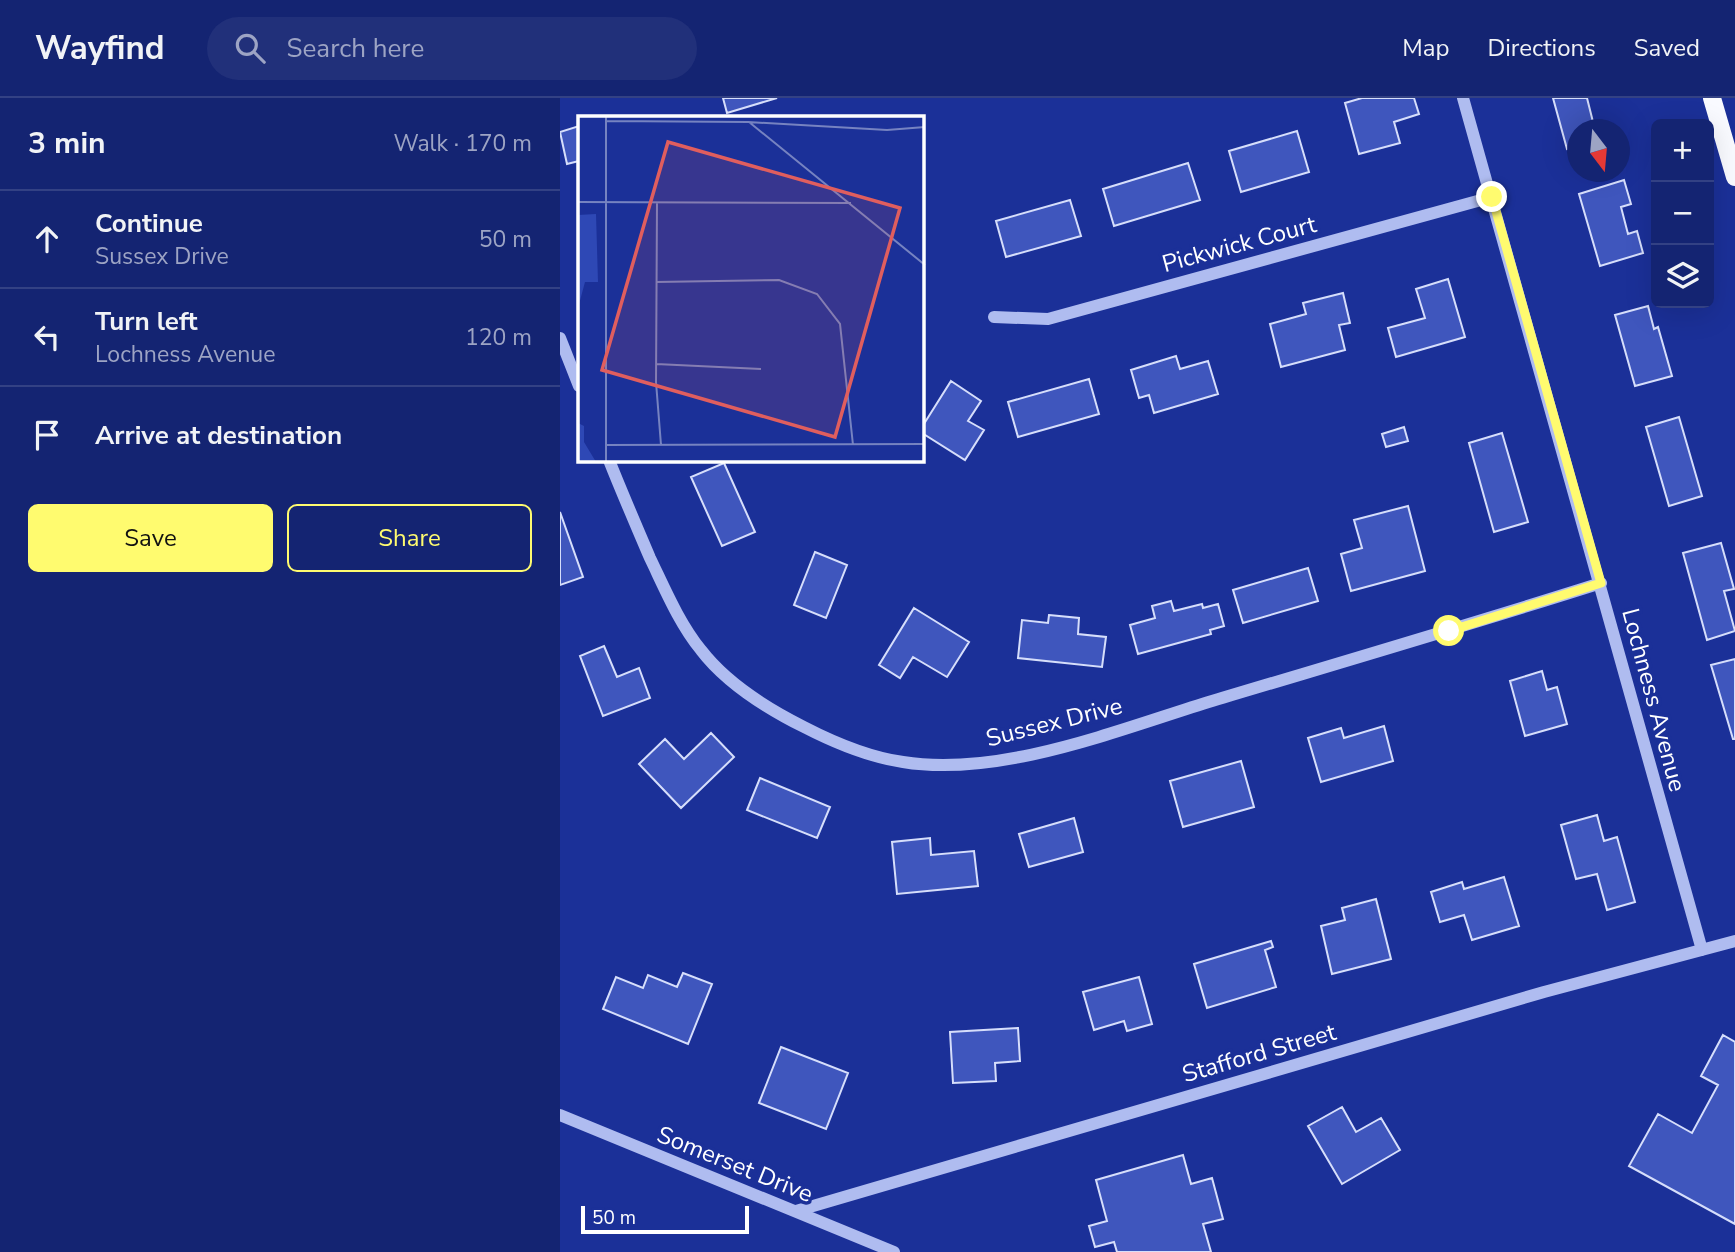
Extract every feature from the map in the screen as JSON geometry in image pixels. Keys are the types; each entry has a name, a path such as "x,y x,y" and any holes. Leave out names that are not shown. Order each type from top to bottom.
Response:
{"main road":[{"path":"1712,98 1735,177"}],"street":[{"name":"Lochness Avenue","path":"1463,98 1702,950"},
{"name":"Pickwick Court","path":"994,317 1048,318 1492,197"},
{"path":"560,338 578,383"},
{"name":"Sussex Drive","path":"609,462 664,589 687,631 716,668 752,697 792,722 835,743 906,763 931,765 982,762 1056,748 1601,583"},
{"name":"Stafford Street","path":"796,1211 1518,1000 1735,941"},
{"name":"Somerset Drive","path":"560,1115 894,1252"}],"building":[{"path":"723,98 777,98 727,113"},
{"path":"1362,98 1414,98 1419,114 1394,122 1400,143 1359,154 1345,103"},
{"path":"1553,98 1587,98 1592,119 1567,119 1567,149"},
{"path":"578,126 578,161 567,164 560,132"},
{"path":"1297,131 1309,172 1241,192 1229,151"},
{"path":"1188,163 1200,200 1114,226 1103,189"},
{"path":"1625,182 1631,204 1621,207 1628,234 1637,231 1643,253 1600,266 1579,194"},
{"path":"1070,200 1081,236 1006,257 996,221"},
{"path":"1448,279 1465,337 1396,357 1388,328 1425,318 1416,289"},
{"path":"1343,293 1350,323 1339,325 1345,350 1281,367 1270,324 1306,314 1303,303"},
{"path":"1648,306 1654,329 1658,327 1672,376 1635,386 1615,315"},
{"path":"1176,356 1180,369 1208,361 1218,394 1154,413 1149,395 1139,398 1131,370"},
{"path":"1089,379 1099,414 1018,437 1008,402"},
{"path":"951,381 981,401 968,421 984,430 965,460 924,434 924,424"},
{"path":"1679,417 1702,496 1669,506 1646,427"},
{"path":"1404,427 1408,441 1386,447 1382,434"},
{"path":"1502,433 1528,522 1494,532 1469,443"},
{"path":"724,463 755,532 722,546 691,477"},
{"path":"1408,506 1425,571 1351,591 1341,554 1362,548 1354,520"},
{"path":"560,512 583,577 560,585"},
{"path":"1721,543 1734,589 1724,591 1735,631 1707,640 1683,553"},
{"path":"815,552 847,565 826,618 794,605"},
{"path":"1308,568 1318,601 1243,623 1233,590"},
{"path":"1171,601 1174,611 1202,604 1203,608 1218,604 1224,626 1210,630 1211,634 1138,654 1130,625 1155,618 1152,606"},
{"path":"914,608 969,642 947,677 913,657 900,678 879,665"},
{"path":"1049,615 1079,618 1078,634 1106,637 1102,667 1018,658 1022,620 1048,623"},
{"path":"604,646 617,677 639,668 650,698 603,716 580,656"},
{"path":"1735,659 1735,739 1733,739 1711,665"},
{"path":"1542,671 1547,690 1557,687 1567,724 1525,736 1510,681"},
{"path":"1384,726 1393,761 1321,782 1308,738 1341,728 1344,738"},
{"path":"711,733 734,757 681,808 639,764 665,739 684,759"},
{"path":"1241,761 1254,807 1183,827 1170,781"},
{"path":"760,778 830,807 817,838 747,810"},
{"path":"1597,815 1604,841 1617,837 1635,902 1607,910 1597,874 1576,879 1561,825"},
{"path":"1074,818 1083,852 1029,867 1019,834"},
{"path":"930,838 931,855 974,851 978,886 897,894 892,842"},
{"path":"1504,877 1519,926 1472,940 1464,915 1440,922 1431,892 1462,882 1464,889"},
{"path":"1376,899 1391,959 1332,974 1321,926 1345,920 1342,908"},
{"path":"1271,941 1273,947 1265,950 1276,987 1207,1008 1194,964"},
{"path":"683,973 712,984 688,1044 603,1009 616,977 643,988 648,975 677,987"},
{"path":"1139,977 1152,1024 1127,1031 1124,1021 1094,1030 1083,992"},
{"path":"1018,1028 1020,1061 995,1063 996,1081 953,1083 950,1032"},
{"path":"1723,1035 1735,1042 1735,1224 1629,1166 1658,1114 1692,1133 1718,1085 1701,1076"},
{"path":"781,1047 848,1073 826,1129 759,1103"},
{"path":"1342,1107 1356,1132 1381,1118 1400,1150 1342,1184 1308,1126"},
{"path":"1183,1155 1191,1184 1212,1178 1223,1219 1203,1224 1211,1252 1117,1252 1114,1242 1095,1247 1089,1226 1107,1221 1096,1180"}],"route":[{"path":"1449,631 1601,583 1492,197"}]}
